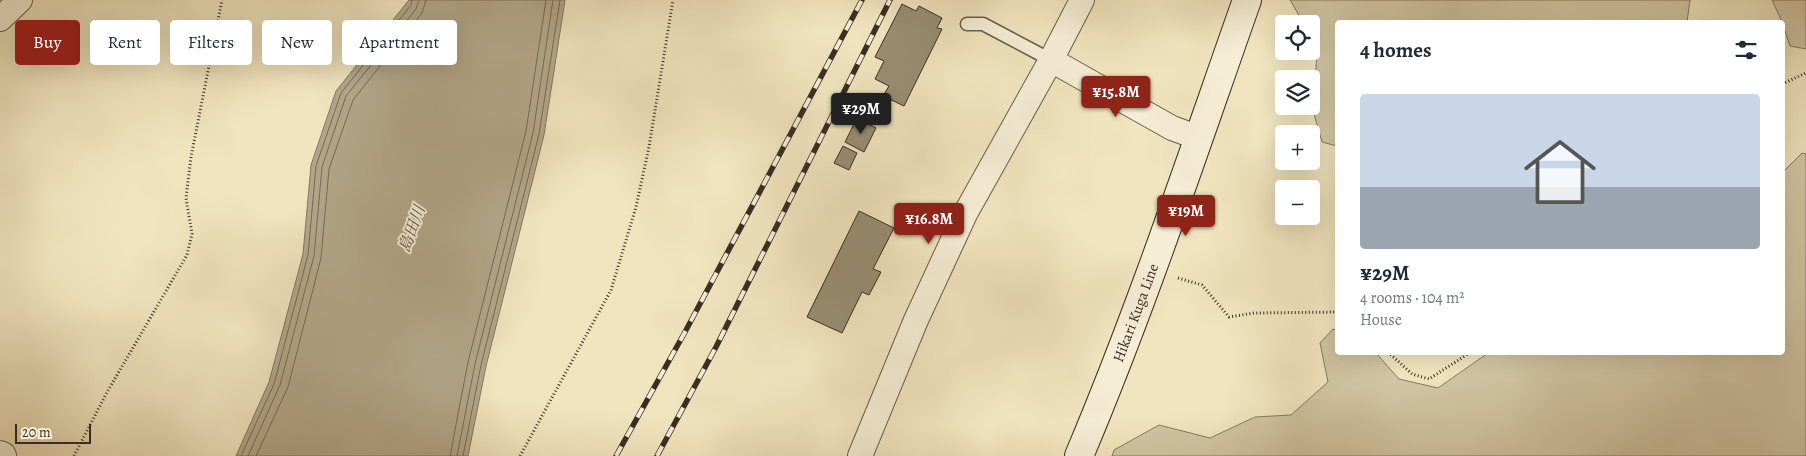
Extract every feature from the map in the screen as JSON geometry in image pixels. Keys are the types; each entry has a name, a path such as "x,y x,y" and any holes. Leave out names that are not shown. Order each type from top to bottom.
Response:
{"main road":[{"name":"Hikari Kuga Line","path":"1080,456 1105,396 1247,0"}],"street":[{"path":"860,456 916,320 965,214 1051,60 1082,0"},
{"path":"1051,60 1172,128 1199,138"}],"lane":[{"path":"967,24 983,24 1051,60"}],"path":[{"path":"74,456 106,394 187,256 192,234 186,198 191,157 222,0"},
{"path":"520,456 611,290 636,206 649,147 674,0"},
{"path":"1785,83 1806,73"},
{"path":"1151,270 1202,284 1229,317 1254,313 1335,312"},
{"path":"1391,355 1412,374 1429,379 1466,355"}],"shaded area":[{"path":"1290,0 1690,0 1687,20 1335,20 1335,145 1322,142 1320,125 1317,125 1314,115 1320,115 1320,70 1316,70 1316,60 1320,60 1320,15 1299,15"},
{"path":"1772,0 1806,0 1806,49 1790,46 1785,31 1785,20 1781,20"},
{"path":"1802,153 1806,154 1806,456 1112,456 1114,450 1159,425 1210,438 1255,417 1291,415 1328,382 1320,343 1333,329 1335,330 1335,355 1378,355 1399,379 1438,388 1485,355 1785,355 1785,170"}],"water":[{"name":"島田川","path":"409,0 565,0 544,135 486,366 468,456 236,456 269,382 303,254 311,165 336,91 357,65 457,65 457,20 393,20"}],"building":[{"path":"902,4 916,11 919,6 942,18 937,28 942,29 904,106 883,96 889,86 875,79 884,61 875,57"},
{"path":"857,118 876,128 864,152 845,142"},
{"path":"843,146 857,153 849,170 834,163"},
{"path":"859,211 894,228 873,269 881,272 869,295 862,292 842,333 807,317"}],"railway":[{"path":"616,456 685,332 862,0"},
{"path":"657,456 716,347 890,0"}]}
